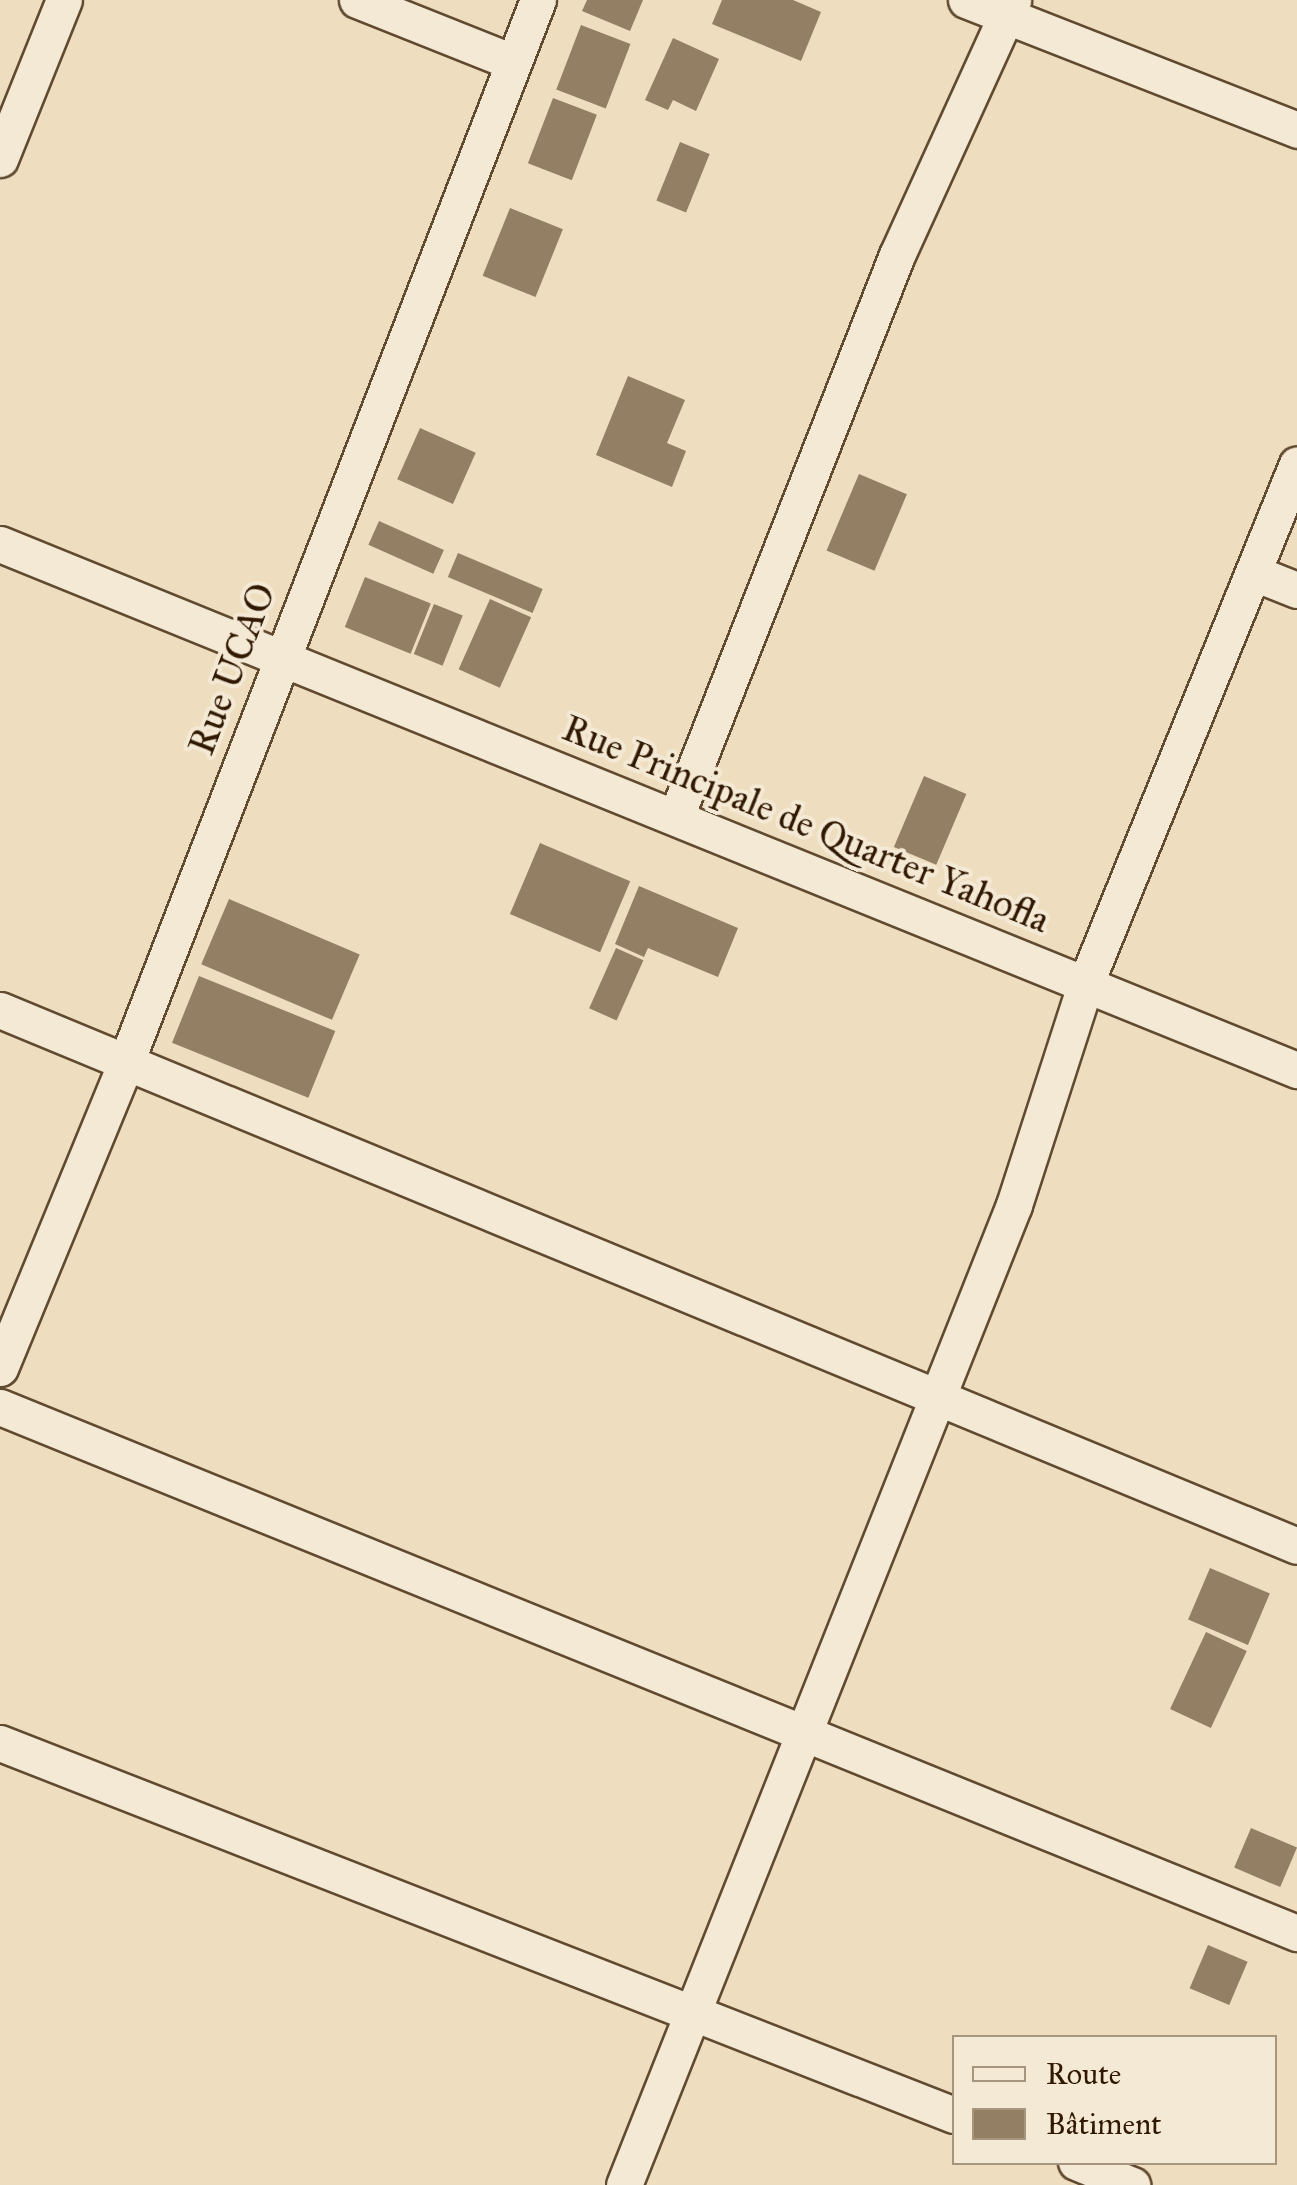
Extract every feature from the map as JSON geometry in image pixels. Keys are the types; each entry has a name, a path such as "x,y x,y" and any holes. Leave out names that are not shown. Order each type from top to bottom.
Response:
{"street":[{"path":"0,160 64,0"},
{"path":"358,0 510,61"},
{"name":"Rue UCAO","path":"0,1368 126,1062 510,61 538,0"},
{"path":"966,0 1010,8 1297,130"},
{"path":"677,814 896,255 1010,8"},
{"path":"624,2185 800,1732 1014,1205 1084,985 1297,464"},
{"name":"Rue Principale de Quarter Yahofla","path":"0,544 677,814 1297,1070"},
{"path":"1254,573 1297,590"},
{"path":"0,1010 940,1395 1297,1546"},
{"path":"0,1408 1297,1933"},
{"path":"0,1743 952,2114"},
{"path":"1083,2165 1132,2185"}],"building":[{"path":"587,0 643,0 630,31 582,11"},
{"path":"722,0 793,0 821,12 801,61 712,24"},
{"path":"581,25 630,44 606,108 556,89"},
{"path":"673,38 719,59 696,111 673,100 668,110 645,100"},
{"path":"553,98 597,115 572,180 528,163"},
{"path":"680,142 710,154 686,212 656,200"},
{"path":"510,208 563,229 536,297 483,276"},
{"path":"628,376 685,400 667,443 686,451 672,487 596,455"},
{"path":"420,428 476,453 453,504 397,479"},
{"path":"859,474 907,494 874,571 827,550"},
{"path":"379,521 444,550 433,574 368,545"},
{"path":"458,553 543,589 533,613 448,577"},
{"path":"365,577 431,604 411,654 345,627"},
{"path":"490,599 531,617 500,688 459,669"},
{"path":"434,604 463,616 443,666 414,654"},
{"path":"924,776 966,794 936,865 894,847"},
{"path":"540,843 630,881 600,952 510,914"},
{"path":"639,886 738,928 718,977 648,948 644,957 615,944"},
{"path":"229,899 360,954 332,1020 201,964"},
{"path":"616,948 643,960 617,1020 589,1008"},
{"path":"199,976 335,1031 308,1098 172,1043"},
{"path":"1210,1568 1270,1593 1248,1645 1188,1620"},
{"path":"1206,1632 1247,1651 1211,1728 1170,1709"},
{"path":"1251,1828 1297,1848 1280,1887 1234,1868"},
{"path":"1208,1945 1248,1962 1229,2005 1190,1988"}]}
